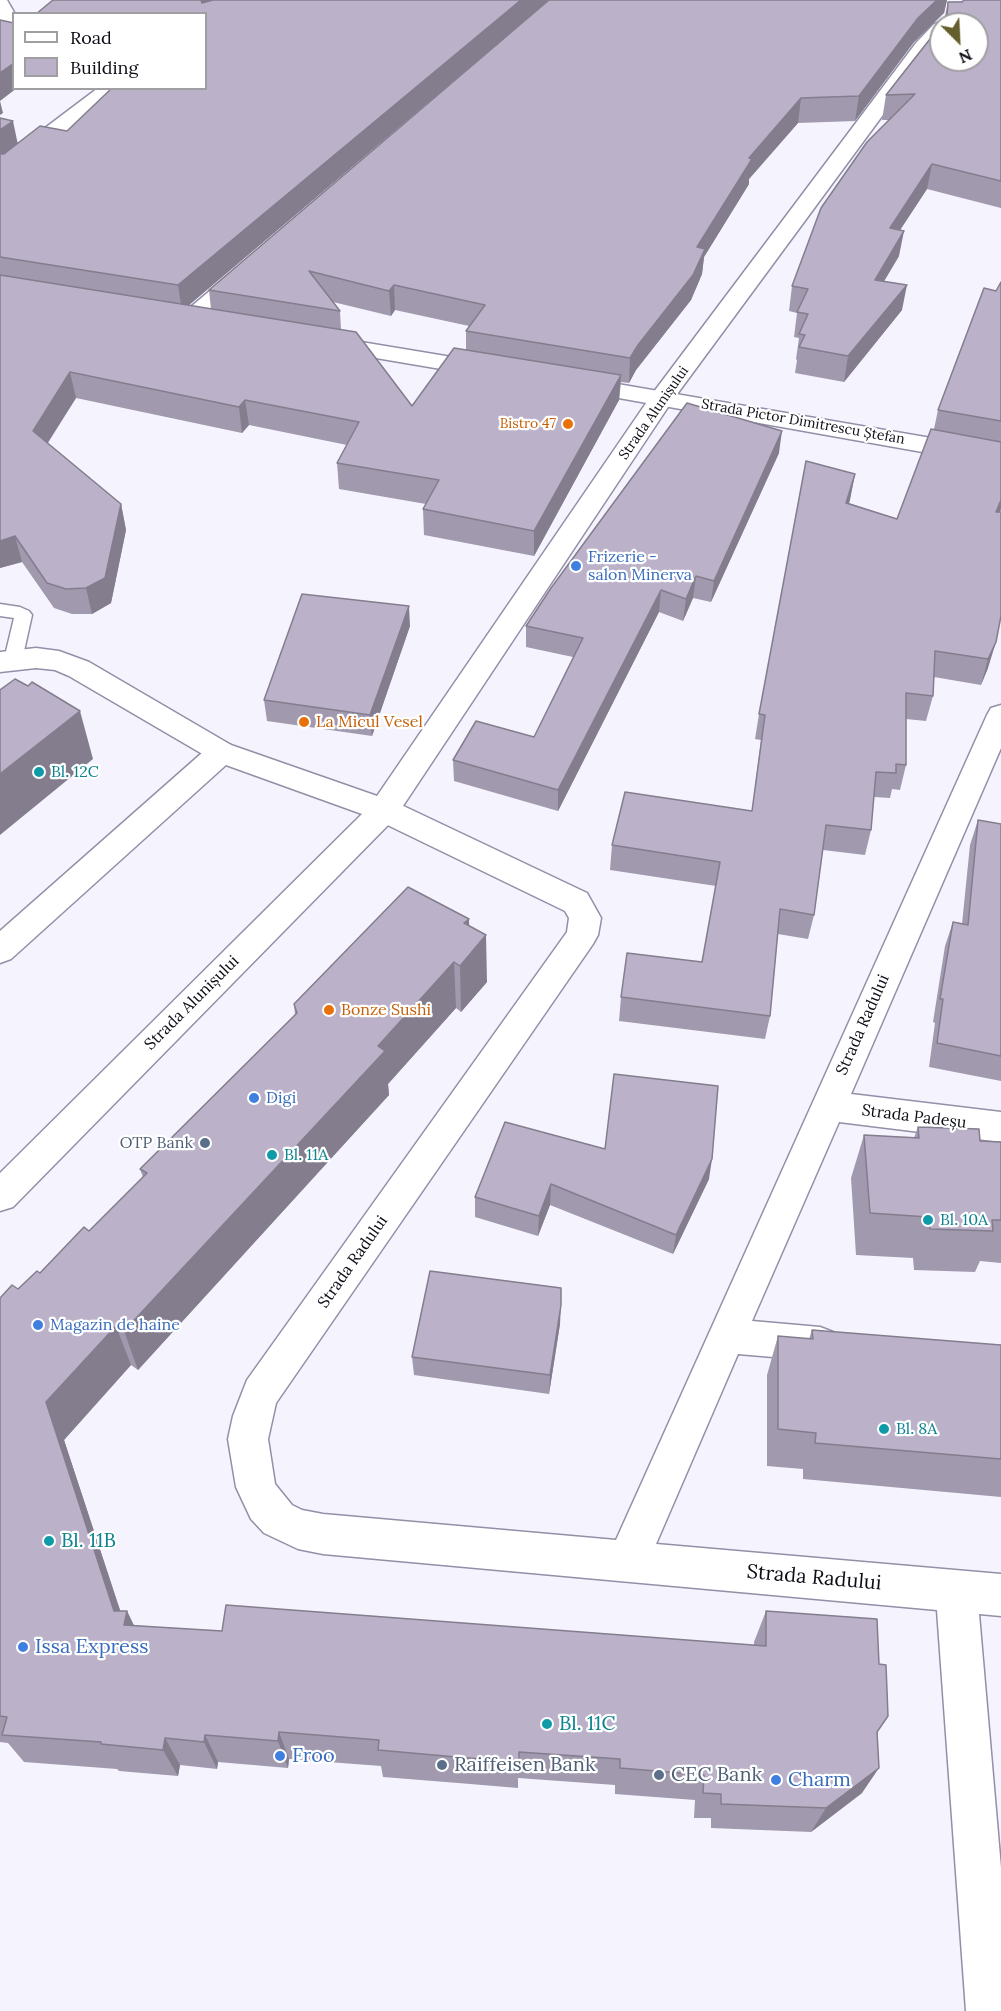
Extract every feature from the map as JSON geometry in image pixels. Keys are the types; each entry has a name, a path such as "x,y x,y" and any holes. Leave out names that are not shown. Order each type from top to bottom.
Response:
{"street":[{"name":"Strada Alunișului","path":"0,1196 384,810 662,398 929,42"},
{"path":"0,172 109,90"},
{"path":"188,321 258,261"},
{"path":"165,317 212,325"},
{"path":"307,340 508,373"},
{"name":"Strada Pictor Dimitrescu Ștefan","path":"555,381 1001,458"},
{"path":"4,664 36,658 59,661 79,669 221,752 384,810"},
{"name":"Strada Radului","path":"627,1562 1001,715"},
{"path":"0,950 221,752"},
{"name":"Strada Radului","path":"384,810 576,902 585,918 582,935 261,1393 252,1416 248,1440 256,1487 265,1504 278,1519 298,1529 323,1534 1001,1595"},
{"name":"Strada Padeșu","path":"828,1106 1001,1127"},
{"path":"726,1336 858,1348"},
{"path":"956,1590 990,2011"}],"lane":[{"path":"0,610 14,611 23,615 4,664"}],"building":[{"path":"53,0 201,0 202,3 213,0 521,0 178,285 0,257 0,154 4,154 40,126 67,131 110,90 207,90 207,12 38,12"},
{"path":"549,0 937,0 918,18 859,96 801,98 749,158 752,159 697,247 705,249 693,275 630,358 466,331 485,305 394,285 389,291 309,271 340,311 209,290"},
{"path":"964,0 1001,0 1001,181 932,164 890,228 904,231 875,280 907,285 848,356 799,347 805,335 799,334 808,314 797,312 808,289 792,286 821,208 867,142 915,94 886,95 929,40 929,72 989,72 989,12 947,12 948,2"},
{"path":"0,20 12,23 12,64 0,73"},
{"path":"0,118 13,121 0,130"},
{"path":"0,275 356,332 412,406 454,348 621,375 534,531 423,509 439,480 337,463 359,422 245,400 239,407 70,372 33,431 121,504 105,578 86,588 66,589 47,583 15,536 0,541"},
{"path":"1001,282 1001,421 938,410 984,288 996,291"},
{"path":"687,403 782,431 714,581 696,576 686,599 661,590 558,790 453,760 476,721 534,737 583,638 526,626 551,588"},
{"path":"931,429 1001,442 1001,500 996,512 1001,512 1001,616 996,642 988,659 935,651 933,696 906,693 906,765 896,764 896,773 876,772 871,830 826,825 814,915 780,909 770,1016 621,997 627,953 702,962 720,862 612,845 625,792 752,811 765,715 759,714 806,461 855,474 846,503 897,519"},
{"path":"302,594 409,606 370,715 264,700"},
{"path":"15,679 28,686 32,682 80,711 0,774 0,690"},
{"path":"978,820 1001,824 1001,1056 937,1043 943,999 940,999 953,922 968,925"},
{"path":"408,887 469,919 464,923 486,935 460,966 454,962 378,1046 385,1051 124,1331 116,1326 46,1402 114,1611 127,1611 124,1625 222,1631 226,1605 766,1646 766,1611 877,1619 879,1664 886,1665 888,1716 877,1732 879,1768 826,1808 721,1804 721,1794 703,1793 704,1775 620,1768 620,1759 519,1752 519,1762 378,1750 379,1740 279,1732 278,1741 205,1735 204,1742 165,1738 163,1750 101,1744 101,1742 2,1735 7,1717 0,1716 0,1298 12,1285 18,1289 37,1271 40,1273 84,1227 89,1231 147,1173 140,1169 297,1013 294,1004"},
{"path":"614,1074 718,1086 712,1159 676,1235 551,1184 539,1216 475,1197 505,1122 605,1149"},
{"path":"918,1127 979,1129 980,1141 1001,1142 1001,1220 992,1220 993,1231 930,1229 928,1217 870,1213 864,1135 919,1138"},
{"path":"430,1271 561,1288 561,1305 550,1375 412,1357"},
{"name":"Bl. 8A","path":"812,1330 1001,1345 1001,1459 815,1443 816,1433 778,1429 778,1336 813,1339"}],"place":[{"name":"Bistro 47","path":"568,424"},
{"name":"Frizerie - salon Minerva","path":"576,566"},
{"name":"La Micul Vesel","path":"304,722"},
{"name":"Bl. 12C","path":"39,772"},
{"name":"Bonze Sushi","path":"329,1010"},
{"name":"Digi","path":"254,1098"},
{"name":"OTP Bank","path":"205,1143"},
{"name":"Bl. 11A","path":"272,1155"},
{"name":"Bl. 10A","path":"928,1220"},
{"name":"Magazin de haine","path":"38,1325"},
{"name":"Bl. 8A","path":"884,1429"},
{"name":"Bl. 11B","path":"49,1541"},
{"name":"Issa Express","path":"23,1647"},
{"name":"Bl. 11C","path":"547,1724"},
{"name":"Froo","path":"280,1756"},
{"name":"Raiffeisen Bank","path":"442,1765"},
{"name":"CEC Bank","path":"659,1775"},
{"name":"Charm","path":"776,1780"}]}
